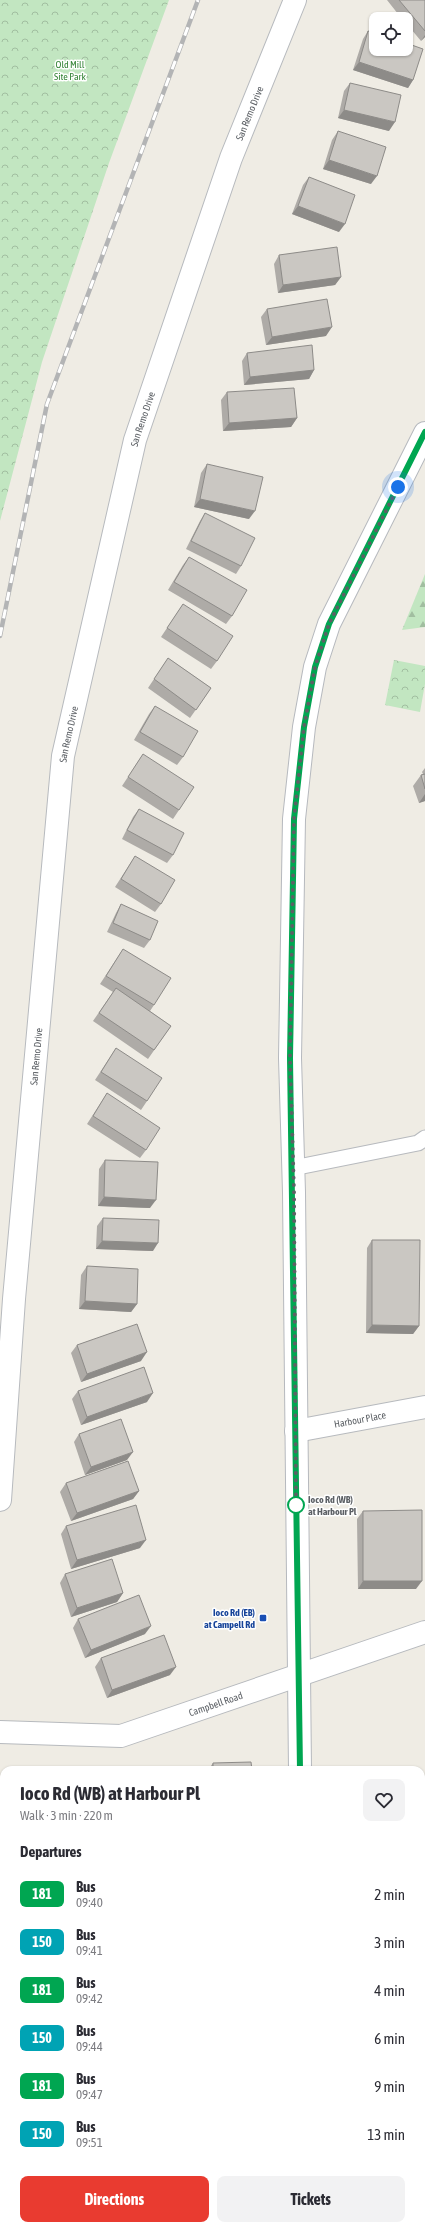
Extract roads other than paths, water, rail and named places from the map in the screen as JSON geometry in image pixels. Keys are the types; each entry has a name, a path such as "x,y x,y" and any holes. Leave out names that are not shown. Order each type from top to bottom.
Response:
{"street":[{"name":"San Remo Drive","path":"0,1500 14,1299 64,756 135,440 231,158 294,0"},
{"path":"300,1766 293,1168 290,1058 294,819 304,727 315,667 329,624 425,432"},
{"name":"Harbour Place","path":"296,1431 425,1407"},
{"name":"Campbell Road","path":"0,1732 121,1736 298,1674 425,1632"}],"lane":[{"path":"293,1168 418,1143 425,1138"}],"railway":[{"path":"0,636 47,404 198,0"}],"place":[{"name":"Ioco Rd (WB) at Harbour Pl","path":"296,1505"},
{"name":"Ioco Rd (EB) at Campell Rd","path":"263,1618"}],"park label":[{"name":"Old Mill Site Park","path":"70,70"}]}
